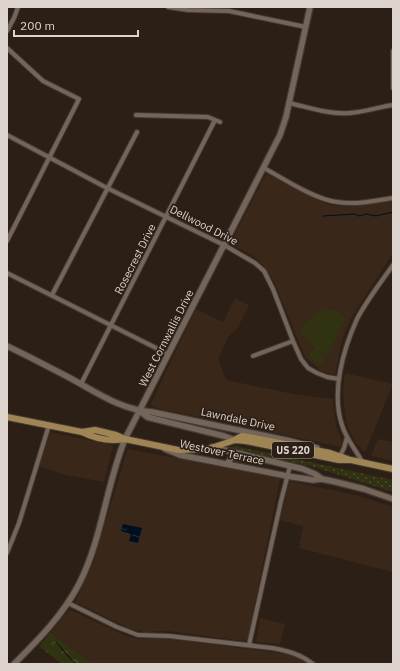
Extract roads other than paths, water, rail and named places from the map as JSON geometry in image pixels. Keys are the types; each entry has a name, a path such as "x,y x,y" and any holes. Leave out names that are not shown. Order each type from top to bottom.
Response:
{"main road":[{"name":"West Cornwallis Drive","path":"15,664 54,623 68,604 80,583 90,558 112,478 125,440 280,135 289,103 310,7"},
{"name":"Lawndale Drive","path":"7,346 115,403 140,411 152,412 310,446 330,453"},
{"name":"Lawndale Drive","path":"140,411 147,417 235,440"},
{"name":"US 220","path":"7,417 82,432 93,438 113,442 125,440 165,448 184,450 212,447 235,440 246,441 339,460 351,460 393,469"},
{"path":"235,440 242,436 250,437 330,453"},
{"name":"Westover Terrace","path":"212,447 290,466 315,474 322,479"},
{"name":"Westover Terrace","path":"165,448 180,455 287,476 313,480 322,479 364,489 393,499"},
{"name":"US 220","path":"330,453 351,460"},
{"path":"227,464 232,457 263,459"}],"street":[{"path":"7,31 18,7"},
{"path":"168,7 188,10 229,11 306,27"},
{"path":"7,48 43,81 79,99 7,241"},
{"path":"393,51 393,88"},
{"path":"289,103 340,113 350,113 393,105"},
{"path":"136,115 208,117 220,122"},
{"name":"Rosecrest Drive","path":"81,384 215,120"},
{"path":"52,295 137,132"},
{"name":"Dellwood Drive","path":"7,135 107,188 224,245 255,263 264,271 273,288 301,359 308,368 317,373 327,377 339,379"},
{"path":"264,168 314,194 331,201 352,203 393,198"},
{"path":"363,462 347,437 340,418 338,390 339,379 346,348 358,318 393,265"},
{"path":"7,272 168,354"},
{"path":"387,273 393,276"},
{"path":"254,356 293,341"},
{"path":"7,553 19,523 49,425"},
{"path":"340,456 347,437"},
{"path":"250,645 290,466"},
{"path":"68,604 132,634 142,636 169,636 289,651 301,655 313,664"}],"water":[{"path":"123,524 142,528 138,543 129,541 131,534 121,531"}],"waterway":[{"path":"323,216 355,214 359,216 366,214 376,216 393,212"},
{"path":"56,642 75,664"}]}
